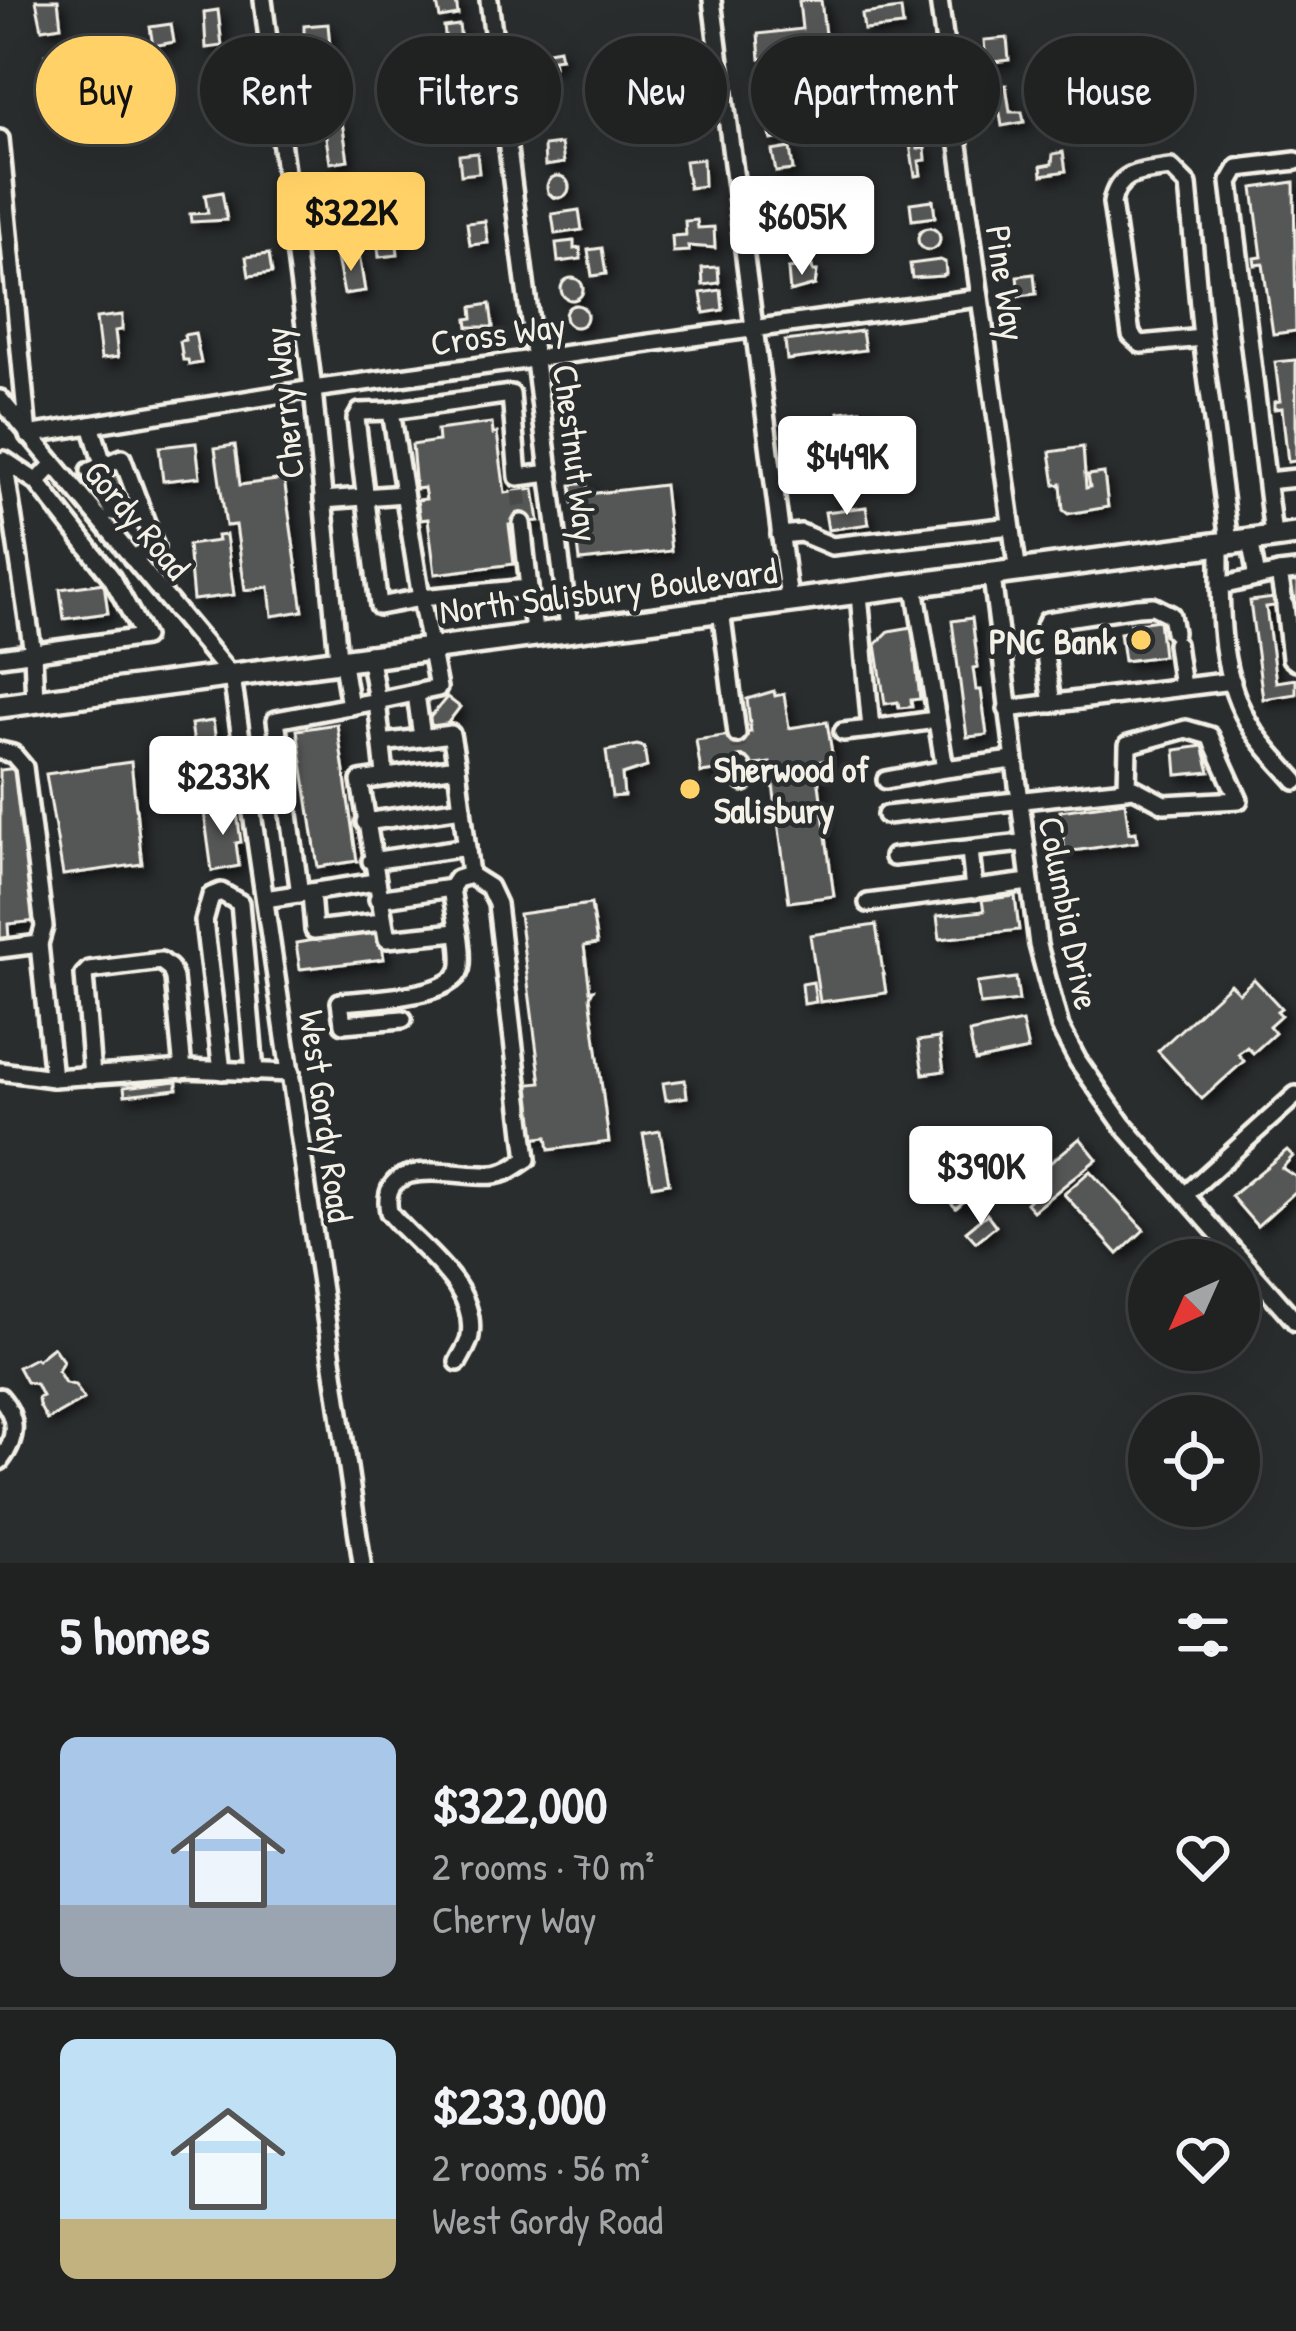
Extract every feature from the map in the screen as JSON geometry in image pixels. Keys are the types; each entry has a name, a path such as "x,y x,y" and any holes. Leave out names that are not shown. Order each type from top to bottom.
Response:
{"main road":[{"name":"North Salisbury Boulevard","path":"0,706 1254,539"}],"street":[{"name":"Cherry Way","path":"263,0 313,388 340,658 350,706"},
{"name":"Chestnut Way","path":"489,0 569,628"},
{"path":"712,0 789,600"},
{"name":"Pine Way","path":"939,0 1018,573"},
{"path":"0,139 28,435"},
{"path":"1296,160 1238,168 1230,182 1267,481 1254,539 1220,586 1220,627 1232,681 1252,729 1296,781"},
{"path":"1202,338 1141,344 1131,335 1112,202 1116,185 1125,175 1171,168 1188,185 1202,338 1254,539 1257,578"},
{"name":"Cross Way","path":"28,435 313,388 978,298"},
{"path":"529,588 379,606 356,418 360,412 511,394 518,484 550,472"},
{"name":"Gordy Road","path":"0,398 232,677"},
{"path":"382,922 314,930 276,720 438,688 391,411"},
{"path":"91,424 103,464"},
{"path":"132,558 155,548 139,501 122,458 90,471 113,512 128,514 139,501"},
{"path":"0,657 33,652 144,638 112,578 37,482 4,460 33,652 35,702"},
{"path":"37,482 53,465"},
{"path":"1267,481 1296,478"},
{"path":"81,498 99,488"},
{"path":"323,500 404,494"},
{"path":"76,532 95,515"},
{"path":"780,535 802,533 832,546 1011,526"},
{"path":"534,632 523,530 557,534"},
{"name":"Columbia Drive","path":"992,577 1023,843 1048,992 1060,1028 1123,1125 1296,1322"},
{"path":"1220,586 1257,578 1286,588 1291,658 1296,662"},
{"path":"915,587 945,769"},
{"path":"859,593 871,729"},
{"path":"1052,704 1042,633 1047,621 1112,610 1138,607 1172,615 1182,687"},
{"path":"721,610 737,734"},
{"path":"369,654 385,775"},
{"name":"West Gordy Road","path":"232,677 362,1563"},
{"path":"1007,710 1232,681"},
{"path":"416,694 422,737"},
{"path":"842,732 935,720"},
{"path":"886,815 1017,799 1126,789 1134,788 1164,804 1239,800 1210,736 1186,729 1128,746 1126,789"},
{"path":"382,742 451,734 470,875"},
{"path":"0,751 13,754 24,766 44,927 39,944 53,1078"},
{"path":"886,780 1013,760"},
{"path":"456,932 387,939 360,781 457,767"},
{"path":"365,822 462,808"},
{"path":"892,857 1023,843"},
{"path":"371,861 467,848"},
{"path":"970,850 974,890"},
{"path":"403,1019 343,1024 340,1002 441,989 456,980 461,965 451,888 457,879 470,875 489,887 496,904 527,1159 496,1175 410,1173 394,1182 386,1197 389,1212 453,1280 464,1301 470,1336 458,1362"},
{"path":"868,903 1029,882"},
{"path":"265,899 451,888"},
{"path":"222,1071 204,920 212,896 221,892 240,903 255,1072"},
{"path":"0,949 39,944"},
{"path":"92,1076 84,975 89,970 161,961 174,978 183,1070"},
{"path":"0,1071 53,1078 183,1070 291,1073"},
{"path":"1185,1195 1296,1095"},
{"path":"0,1397 14,1423 11,1445 0,1461"}],"building":[{"path":"36,0 58,0 61,26 42,29"},
{"path":"456,0 458,15 440,18 437,3"},
{"path":"821,0 825,36 758,36 802,29 799,1"},
{"path":"901,9 903,26 864,30 862,14"},
{"path":"218,10 221,36 205,36 204,12"},
{"path":"171,24 173,36 151,36 150,27"},
{"path":"328,24 329,36 304,36 304,26"},
{"path":"459,25 460,36 445,36 444,27"},
{"path":"1007,38 1009,60 1000,61 1000,39"},
{"path":"1006,85 1010,112 1022,112 1024,122 1002,126 1000,86"},
{"path":"327,144 345,144 348,160 330,163"},
{"path":"561,144 564,163 545,166 544,146"},
{"path":"910,145 925,148 926,160 919,161 921,175 915,176"},
{"path":"790,148 793,170 776,172 772,151"},
{"path":"1063,152 1066,171 1042,175 1041,166 1052,164 1053,154"},
{"path":"477,153 479,173 461,175 459,155"},
{"path":"703,159 704,186 689,188 685,161"},
{"path":"558,176 569,187 558,198 547,187"},
{"path":"1294,182 1296,331 1273,334 1263,264 1255,265 1254,258 1262,257 1253,188"},
{"path":"222,192 227,220 191,222 190,214 208,213 205,195"},
{"path":"808,193 812,220 793,223 790,195"},
{"path":"933,200 935,217 912,220 910,203"},
{"path":"351,209 348,227 332,229 330,212"},
{"path":"579,210 582,230 555,234 552,214"},
{"path":"697,220 698,228 714,227 715,248 688,246 689,251 673,252 672,236 686,235 685,221"},
{"path":"485,221 488,243 470,245 467,223"},
{"path":"929,228 940,239 929,250 918,239"},
{"path":"396,233 398,255 379,257 377,236"},
{"path":"574,241 581,259 558,262 556,243"},
{"path":"602,248 606,274 592,276 588,250"},
{"path":"269,254 272,273 249,276 246,257"},
{"path":"359,254 365,291 344,294 337,258"},
{"path":"945,262 946,274 912,278 910,264"},
{"path":"812,266 817,271 815,285 790,292 788,269"},
{"path":"718,267 719,283 703,285 702,268"},
{"path":"1034,274 1036,294 1019,296 1017,276"},
{"path":"572,278 583,289 572,300 561,289"},
{"path":"721,290 723,310 704,313 701,293"},
{"path":"490,304 493,327 468,327 472,307"},
{"path":"576,305 587,316 576,327 565,316"},
{"path":"122,315 122,330 115,331 118,357 101,359 96,318"},
{"path":"862,331 865,350 787,360 785,341"},
{"path":"195,333 201,363 189,365 183,360 180,341"},
{"path":"1296,360 1296,461 1288,462 1282,408 1274,409 1274,402 1280,401 1275,362"},
{"path":"860,410 867,476 846,479 844,453 839,454 843,449 839,412"},
{"path":"492,423 505,493 534,489 539,521 509,525 514,564 435,574 428,519 420,520 417,500 426,499 424,488 416,489 412,445 438,441 437,430"},
{"path":"196,443 200,477 163,481 159,447"},
{"path":"235,445 240,485 284,479 303,611 272,616 269,587 245,590 236,525 226,526 215,448"},
{"path":"1083,447 1086,488 1090,487 1088,475 1104,473 1108,507 1068,514 1063,510 1061,484 1055,485 1050,452"},
{"path":"118,473 127,488 112,497 103,482"},
{"path":"587,483 588,494 664,485 671,551 580,561 571,485"},
{"path":"866,507 869,524 828,530 825,512"},
{"path":"226,535 234,595 193,600 188,545 218,541 217,536"},
{"path":"1295,572 1296,624 1282,605 1266,607 1276,682 1296,679 1296,694 1263,699 1250,601 1291,596 1288,578"},
{"path":"104,583 108,613 64,619 60,589"},
{"path":"972,618 978,667 973,668 987,735 967,737 952,621"},
{"name":"PNC Bank","path":"1159,620 1163,656 1124,661 1120,633 1131,631 1130,624"},
{"path":"912,627 920,699 911,700 912,707 899,708 898,702 885,704 876,644 889,631"},
{"path":"774,691 775,696 784,694 789,728 827,722 833,759 816,762 834,896 789,902 770,763 701,773 696,740 751,732 747,699"},
{"path":"447,697 460,707 441,732 427,721"},
{"path":"213,721 222,780 200,783 191,724"},
{"path":"337,724 357,861 318,867 297,730"},
{"path":"1203,746 1210,772 1177,775 1175,750"},
{"path":"644,747 647,767 622,775 624,796 612,797 606,751"},
{"path":"131,762 142,864 63,875 46,774"},
{"path":"18,768 37,921 8,924 9,940 0,941 0,770"},
{"path":"1125,802 1129,833 1136,832 1137,842 1065,852 1060,811"},
{"path":"236,806 239,866 212,871 204,812"},
{"path":"1015,896 1019,930 940,939 937,916 984,911 982,900"},
{"path":"591,904 597,944 584,946 609,1142 549,1150 547,1137 528,1139 521,1085 541,1083 519,914"},
{"path":"876,925 886,993 820,1002 810,935"},
{"path":"380,929 384,959 300,969 296,943"},
{"path":"1016,978 1019,1001 980,1005 977,983"},
{"path":"1254,979 1281,1008 1277,1011 1281,1015 1269,1026 1275,1033 1253,1053 1247,1047 1238,1054 1244,1061 1202,1099 1158,1051 1230,984 1239,993"},
{"path":"813,982 816,1002 804,1004 802,984"},
{"path":"1022,1022 1028,1050 975,1061 969,1033"},
{"path":"939,1038 944,1071 923,1074 918,1041"},
{"path":"685,1080 687,1097 666,1100 663,1083"},
{"path":"177,1081 177,1089 125,1095 124,1087"},
{"path":"660,1131 669,1183 652,1186 643,1134"},
{"path":"1080,1138 1097,1159 1033,1211 1022,1186"},
{"path":"1287,1150 1293,1156 1282,1168 1296,1177 1296,1191 1257,1226 1231,1196"},
{"path":"1090,1171 1144,1230 1128,1239 1118,1254 1064,1194"},
{"path":"960,1174 963,1192 969,1197 956,1208 949,1201 944,1178"},
{"path":"987,1214 996,1226 976,1242 966,1231"},
{"path":"53,1347 63,1361 58,1371 65,1383 75,1385 84,1399 47,1420 36,1384 26,1382 18,1367"}],"tunnel":[{"path":"519,491 522,523"},
{"path":"1290,588 1296,588"},
{"path":"737,734 742,767"}],"place":[{"name":"PNC Bank","path":"1141,640"},
{"name":"Sherwood of Salisbury","path":"690,789"}]}
